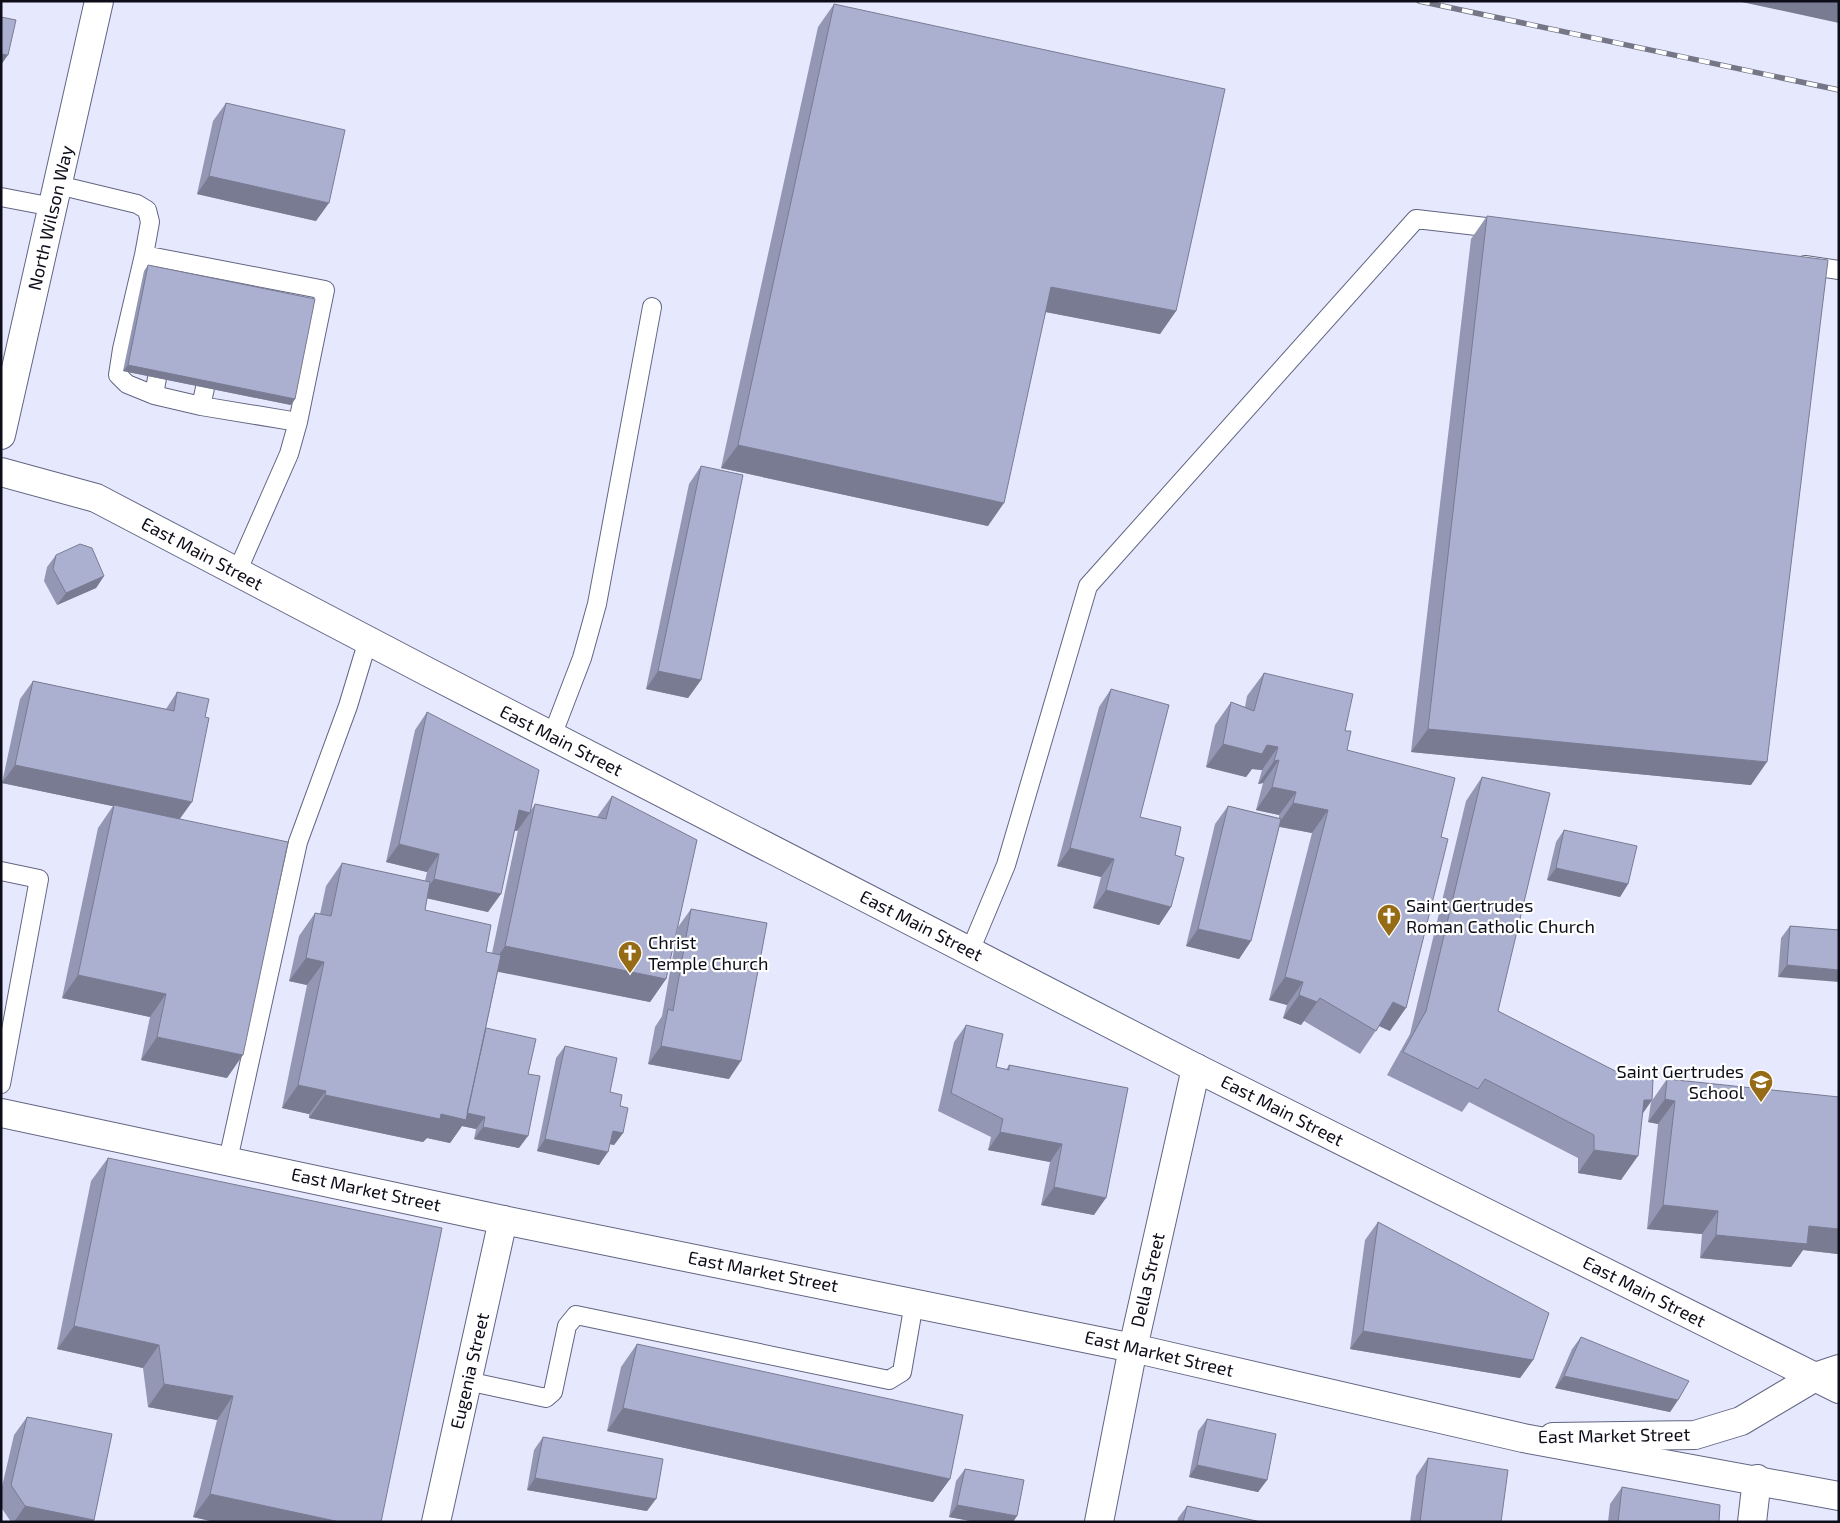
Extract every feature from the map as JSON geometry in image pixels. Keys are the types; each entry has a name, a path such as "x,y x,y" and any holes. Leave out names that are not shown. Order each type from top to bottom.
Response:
{"main road":[{"name":"North Wilson Way","path":"1,435 99,1"},
{"name":"East Main Street","path":"1,472 96,498 552,736 1196,1068 1831,1379"},
{"name":"Della Street","path":"1099,1522 1133,1348 1196,1068"},
{"name":"East Market Street","path":"1,1113 503,1220 1133,1348 1523,1438 1839,1496"},
{"name":"Eugenia Street","path":"436,1522 503,1220"},
{"name":"East Market Street","path":"1523,1438 1695,1435 1741,1421 1831,1379"},
{"path":"1752,1522 1757,1480"}],"lane":[{"path":"1,197 56,196 137,204 146,210 150,222 118,375 127,384 154,395 202,406 253,406 298,422"},
{"path":"970,951 1006,865 1088,586 1416,219 1514,231"},
{"path":"144,255 178,270 275,289 325,290 298,422 288,454 237,572"},
{"path":"1790,264 1839,270"},
{"path":"552,736 582,658 597,604 652,307"},
{"path":"154,395 157,378"},
{"path":"202,406 205,388"},
{"path":"228,1160 298,842 348,706 368,640"},
{"path":"1,871 38,878 1,1084"},
{"path":"467,1381 546,1398 553,1392 567,1326 576,1315 889,1380 902,1372 914,1303"}],"building":[{"path":"834,4 1225,89 1176,311 1051,287 1004,503 738,445"},
{"path":"1,17 16,20 8,55 1,54"},
{"path":"226,103 345,130 329,203 209,176"},
{"path":"1487,216 1828,260 1767,762 1428,729"},
{"path":"148,265 315,299 295,399 128,365"},
{"path":"701,466 743,475 701,680 658,671"},
{"path":"80,544 92,548 104,576 66,593 53,569 56,555"},
{"path":"1264,673 1353,694 1345,731 1351,731 1347,750 1455,778 1441,837 1448,839 1406,1008 1393,1002 1376,1031 1320,998 1317,1002 1299,995 1303,982 1285,977 1328,810 1293,803 1296,792 1272,787 1279,760 1274,761 1278,747 1267,745 1262,754 1223,744 1231,702 1254,711"},
{"path":"33,681 174,711 177,692 209,699 205,717 209,718 192,802 15,765"},
{"path":"1111,689 1169,705 1140,817 1181,827 1175,855 1184,858 1171,907 1106,890 1114,859 1070,848"},
{"path":"427,712 539,770 530,813 519,810 501,894 434,879 439,854 399,844"},
{"path":"1482,777 1550,793 1498,1011 1625,1076 1653,1080 1652,1100 1644,1100 1638,1156 1594,1150 1594,1135 1485,1079 1478,1089 1403,1052 1426,1011"},
{"path":"612,796 697,840 666,979 505,946 535,804 606,819"},
{"path":"114,805 288,842 243,1055 157,1037 166,994 78,975"},
{"path":"1228,806 1281,819 1251,941 1198,929"},
{"path":"1564,830 1637,846 1628,884 1556,868"},
{"path":"342,863 430,882 425,910 491,925 486,952 501,955 466,1120 441,1114 440,1119 325,1095 326,1091 298,1085 324,962 306,958 315,913 331,916"},
{"path":"691,909 767,923 741,1061 661,1046 668,1009 673,1011"},
{"path":"1790,926 1839,930 1839,970 1787,965"},
{"path":"966,1025 1003,1034 996,1067 1009,1070 1009,1065 1128,1088 1106,1198 1054,1187 1062,1144 1000,1132 1003,1119 951,1093"},
{"path":"486,1028 536,1039 528,1074 540,1076 528,1136 483,1127 485,1117 467,1113"},
{"path":"565,1046 617,1058 610,1092 622,1095 620,1106 628,1108 623,1133 613,1131 608,1152 545,1139"},
{"path":"1667,1079 1839,1097 1839,1229 1809,1226 1807,1244 1716,1235 1718,1211 1663,1205 1675,1101 1665,1099"},
{"path":"108,1158 442,1228 381,1522 340,1522 210,1494 233,1396 164,1384 159,1345 74,1326"},
{"path":"1378,1222 1549,1313 1533,1360 1363,1331"},
{"path":"1581,1337 1689,1381 1678,1400 1564,1376"},
{"path":"637,1344 963,1415 950,1479 623,1408"},
{"path":"27,1417 112,1434 94,1520 25,1506 11,1485"},
{"path":"1207,1419 1276,1434 1267,1480 1197,1465"},
{"path":"543,1437 663,1459 656,1499 535,1478"},
{"path":"1428,1458 1508,1470 1501,1522 1420,1522"},
{"path":"965,1469 1024,1480 1017,1516 957,1505"},
{"path":"1622,1487 1720,1505 1719,1522 1618,1522"},
{"path":"1187,1506 1261,1522 1183,1522"}],"railway":[{"path":"1419,1 1839,90"}],"place":[{"name":"Saint Gertrudes Roman Catholic Church","path":"1389,937"},
{"name":"Christ Temple Church","path":"630,974"},
{"name":"Saint Gertrudes School","path":"1761,1103"}]}
